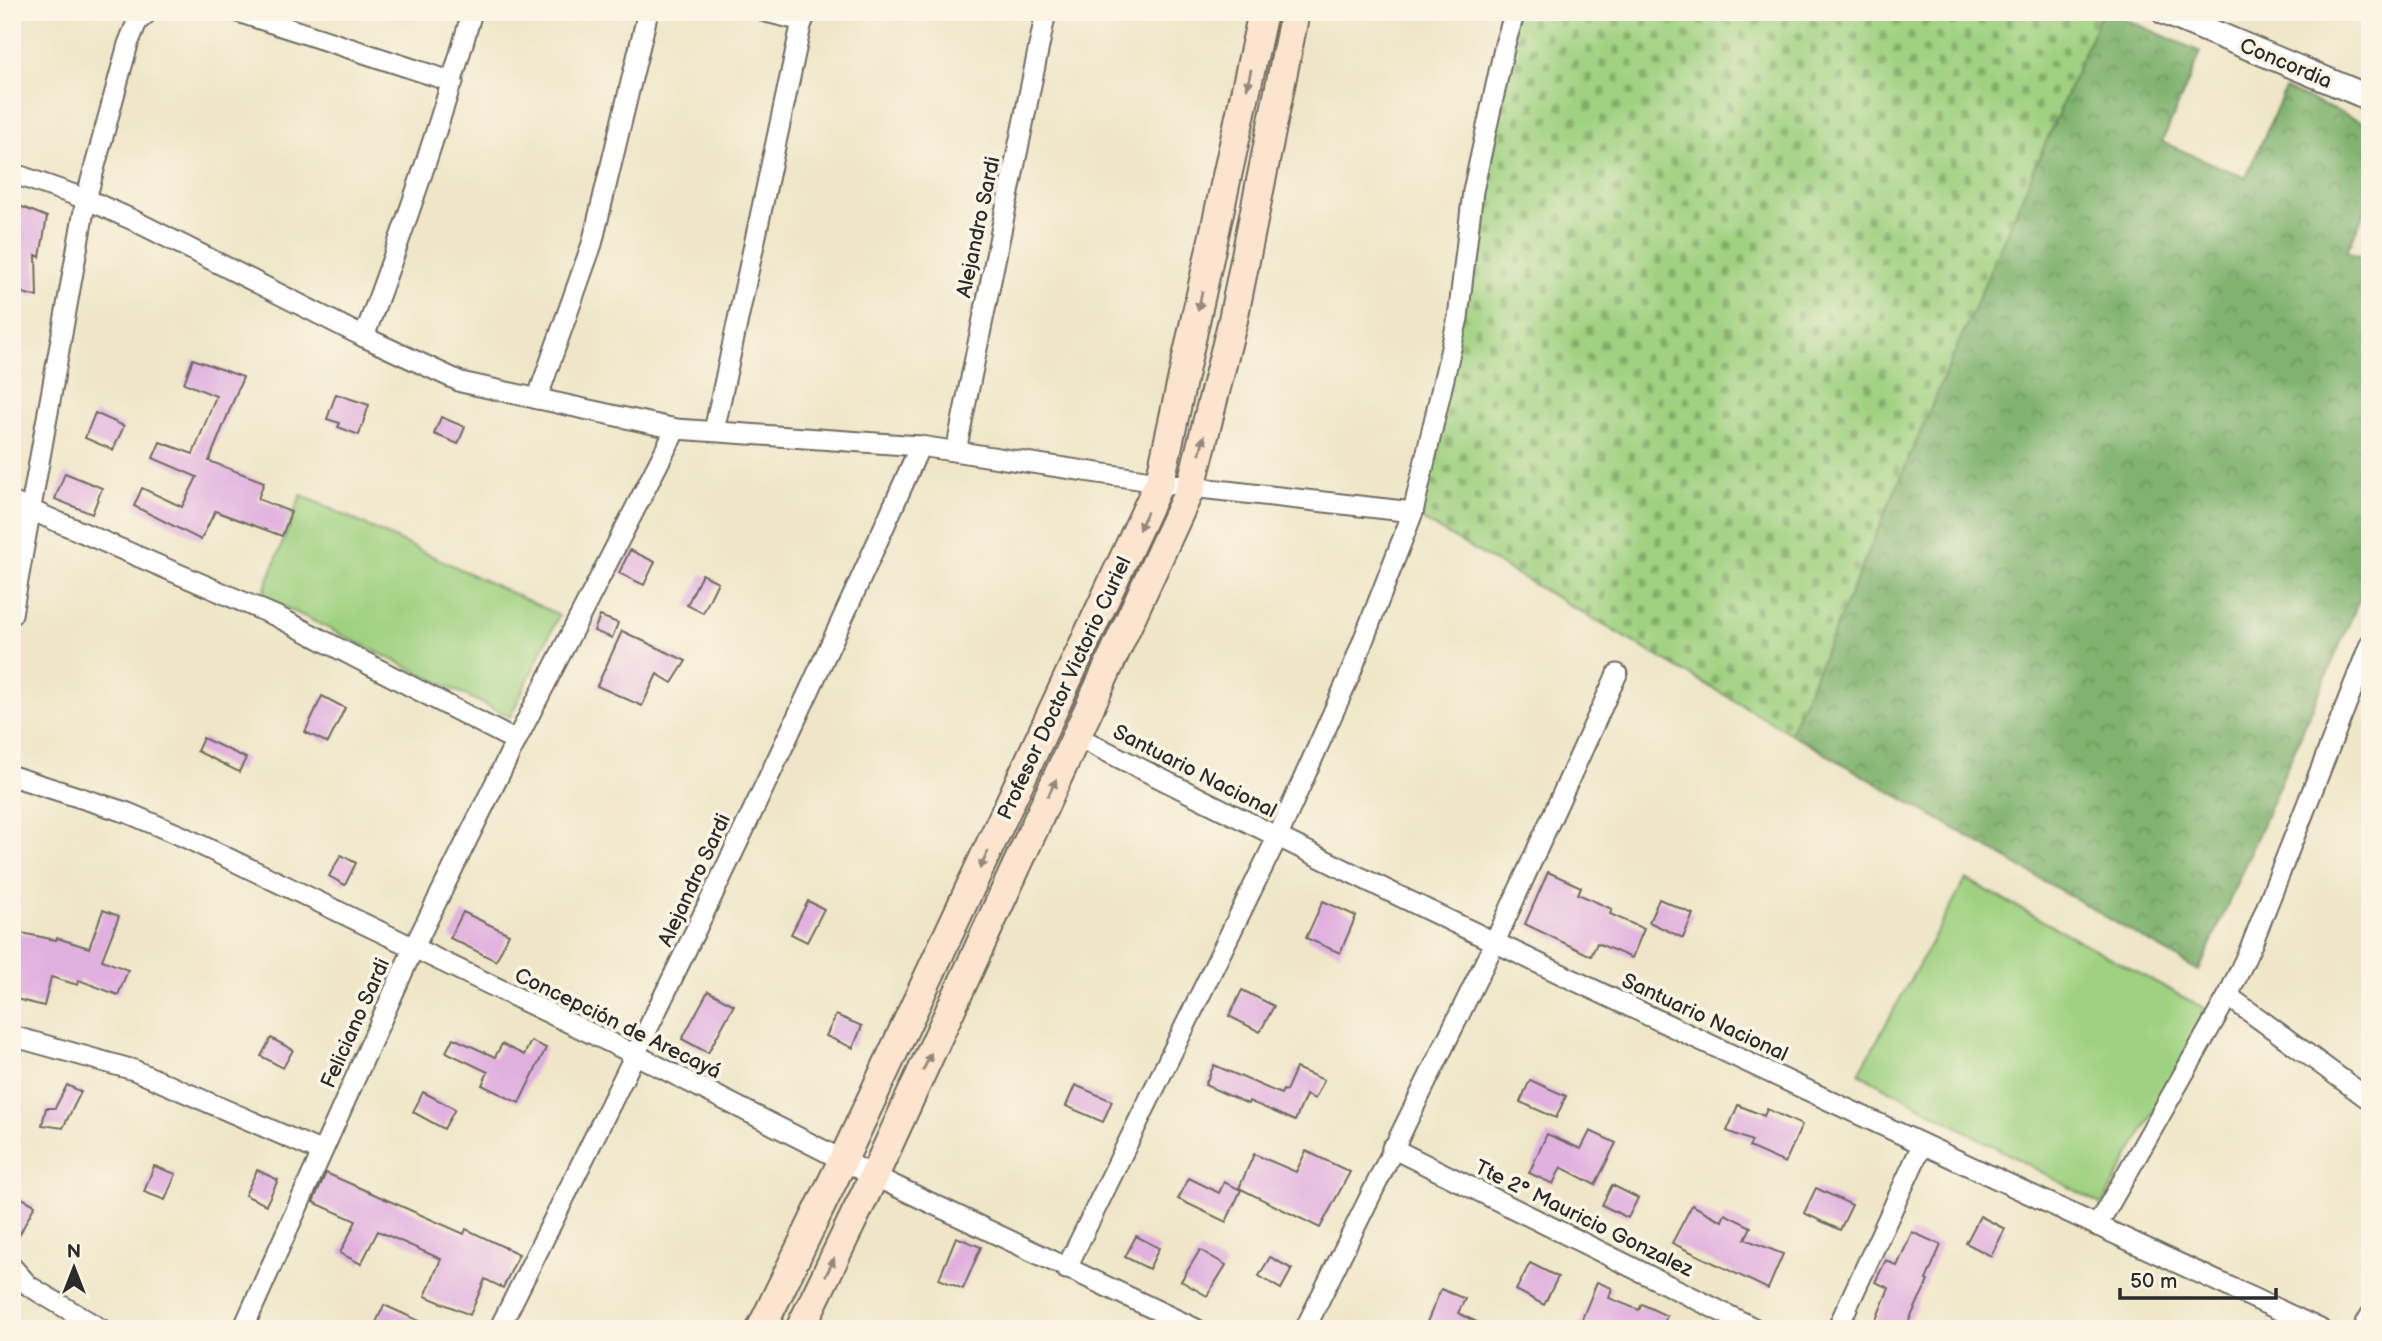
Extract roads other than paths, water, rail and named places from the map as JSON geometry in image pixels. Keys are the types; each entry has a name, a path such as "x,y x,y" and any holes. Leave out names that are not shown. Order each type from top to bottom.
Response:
{"main road":[{"name":"Profesor Doctor Victorio Curiel","path":"761,1329 843,1160 1160,481 1263,12"},
{"name":"Profesor Doctor Victorio Curiel","path":"800,1329 874,1176 1191,487 1233,320 1295,12"}],"street":[{"path":"12,614 86,199 128,44 137,22 148,12"},
{"path":"238,12 453,82"},
{"path":"364,337 414,203 453,82 472,12"},
{"path":"537,399 592,244 648,12"},
{"path":"714,431 804,16 766,12"},
{"name":"Alejandro Sardi","path":"956,451 1046,12"},
{"path":"1066,1269 1277,838 1349,677 1413,512 1458,318 1473,191 1505,44 1515,12"},
{"name":"Concordia","path":"2164,12 2370,98"},
{"path":"12,173 86,199 461,382 676,429 920,446 1191,487 1413,512"},
{"name":"Feliciano Sardi","path":"243,1329 413,949 676,429"},
{"name":"Alejandro Sardi","path":"499,1329 636,1055 860,582 920,446"},
{"path":"12,502 278,617 516,741"},
{"path":"2097,1226 2228,996 2252,944 2370,644"},
{"path":"1305,1329 1494,943 1618,674"},
{"name":"Santuario Nacional","path":"1076,736 1277,838 1494,943 2319,1329"},
{"name":"Concepción de Arecayá","path":"12,776 128,813 184,837 636,1055 874,1176 1196,1329"},
{"path":"2228,996 2370,1100"},
{"path":"12,1036 134,1070 322,1152"},
{"path":"1837,1329 1922,1145"},
{"name":"Tte 2° Mauricio Gonzalez","path":"1392,1148 1756,1329"},
{"path":"12,1267 29,1286 101,1329"},
{"path":"2363,1329 2370,1316"}]}
